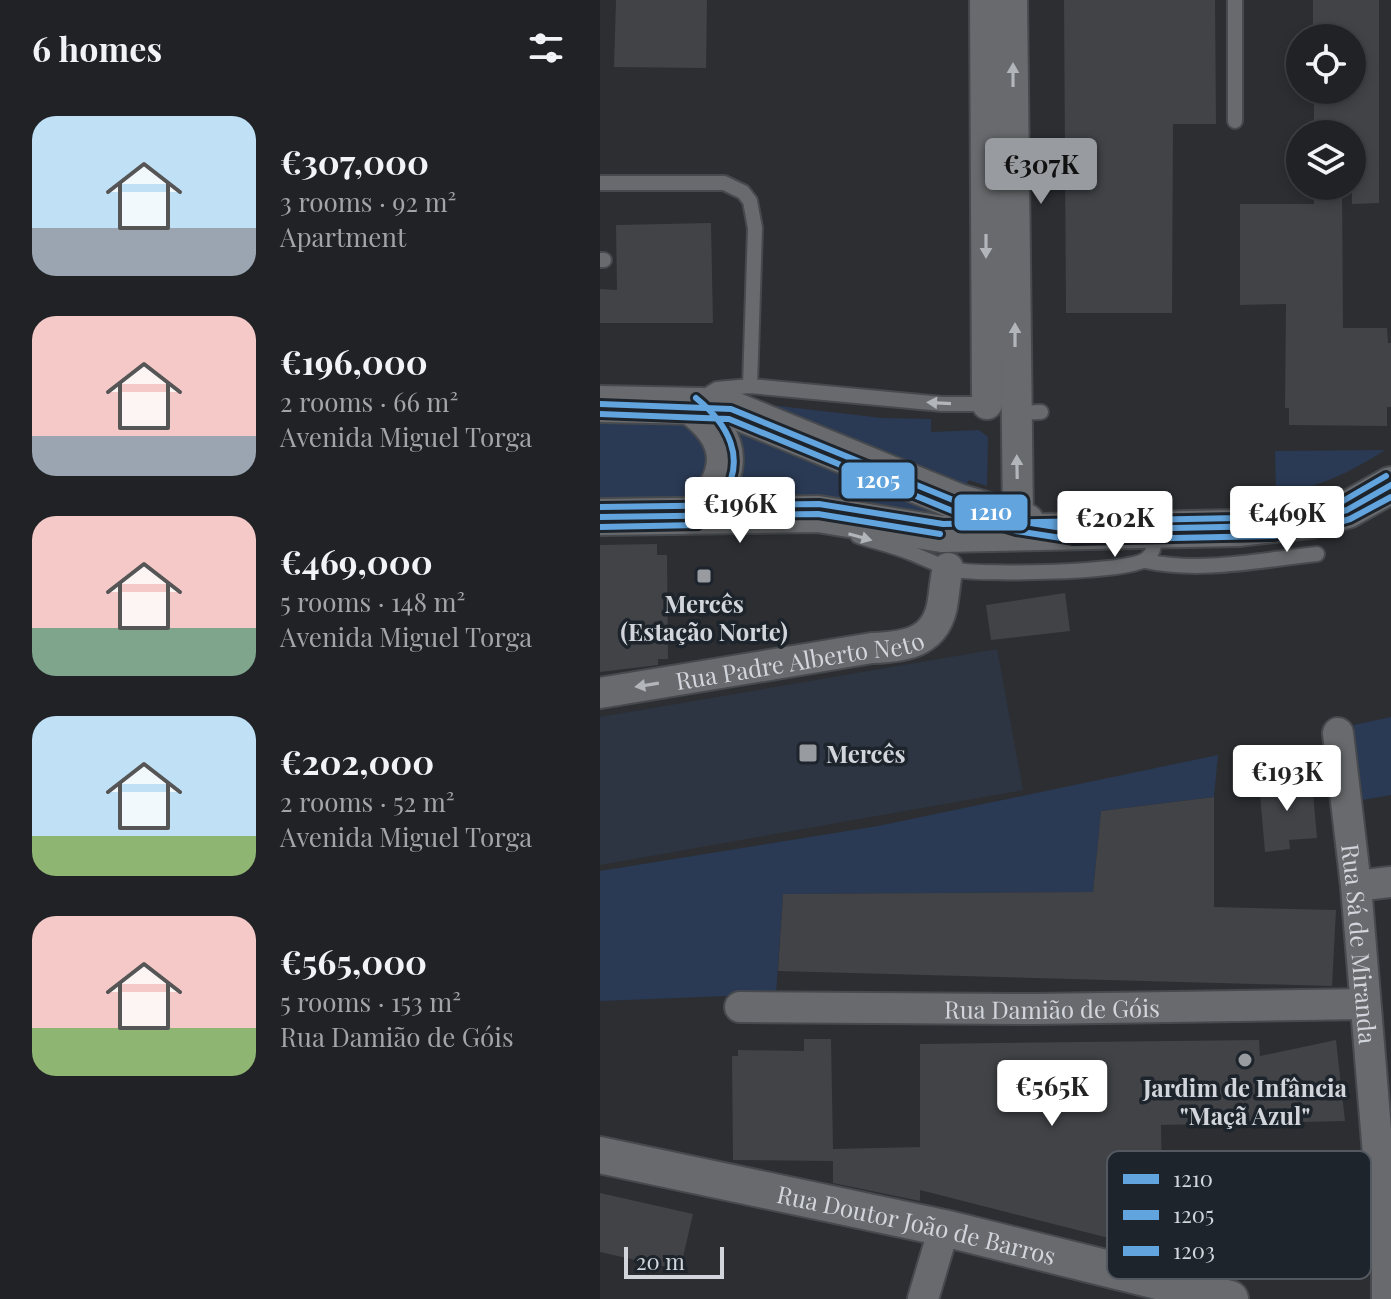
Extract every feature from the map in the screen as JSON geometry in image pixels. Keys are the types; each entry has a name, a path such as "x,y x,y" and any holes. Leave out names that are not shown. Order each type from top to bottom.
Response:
{"street":[{"path":"985,0 1015,410"},
{"path":"1012,0 1018,521"},
{"path":"600,404 731,409 958,502 1018,521 1150,545 1238,528 1310,520 1347,510 1391,485"},
{"path":"690,406 708,419 719,433 725,452 725,472 718,488 696,515"},
{"path":"600,517 818,514 942,534 1075,530"},
{"name":"Rua Padre Alberto Neto","path":"600,693 918,642 941,612 948,568"},
{"name":"Rua Sá de Miranda","path":"1338,733 1356,886 1387,1264 1387,1299"},
{"path":"1356,886 1391,882"},
{"name":"Rua Damião de Góis","path":"740,1007 1034,1009 1365,1004"},
{"name":"Rua Doutor João de Barros","path":"600,1155 944,1228 1107,1268"},
{"path":"923,1299 944,1228"},
{"name":"Rua Doutor João de Barros","path":"1149,1279 1230,1299"}],"lane":[{"path":"1235,0 1235,121"},
{"path":"600,183 724,183 743,192 750,201 755,228 750,386"},
{"path":"690,406 717,389 750,386 1015,410"},
{"path":"785,515 893,546 948,568 1016,574 1108,566 1133,567 1150,545 1172,566 1221,565 1317,554"}],"shaded area":[{"path":"762,404 882,418 931,419 931,432 979,430 988,437 987,486 969,480 962,491"},
{"path":"600,416 673,416 695,425 712,464 691,498 600,507"},
{"path":"733,421 948,508 948,519 734,503 742,461"},
{"path":"1385,450 1332,478 1276,495 1275,451"},
{"name":"Mercês","path":"997,649 1023,790 600,865 600,717"},
{"path":"1391,717 1391,795 1362,800 1354,725"},
{"path":"1218,755 1214,797 1101,811 1093,892 783,894 776,994 600,1001 600,871 878,826"}],"building":[{"path":"616,0 707,0 706,68 614,67"},
{"path":"1064,0 1215,0 1216,124 1173,124 1172,313 1066,313"},
{"path":"1313,0 1379,0 1379,203 1352,204 1352,200 1366,200 1366,120 1314,120 1314,104 1366,104 1366,24 1313,24"},
{"path":"1314,200 1342,200 1343,328 1387,328 1388,343 1391,343 1391,407 1387,407 1387,426 1289,425 1289,408 1285,408 1286,304 1240,305 1240,204 1314,204"},
{"path":"711,223 713,323 600,323 600,289 617,290 616,225"},
{"path":"657,544 657,555 667,555 668,659 658,659 658,665 600,672 600,545"},
{"path":"1065,593 1070,631 991,640 986,605"},
{"path":"1303,779 1304,782 1312,782 1317,838 1289,840 1290,849 1265,852 1259,783"},
{"path":"1214,797 1214,907 1336,910 1332,986 778,971 783,894 1093,892 1101,811"},
{"path":"804,1039 831,1039 833,1149 920,1147 920,1044 1259,1040 1260,1056 1336,1040 1345,1121 1161,1125 1161,1151 1107,1151 1107,1238 920,1190 920,1201 833,1183 833,1161 733,1160 732,1056 738,1056 738,1050 804,1051"},
{"path":"600,1193 693,1214 680,1270 600,1252"}],"transit line":[{"name":"1205","path":"600,527 698,525 712,512 730,482 733,455 725,430 696,398"},
{"name":"1210","path":"600,404 731,409 958,502 1018,521 1075,530 1271,526 1347,510 1391,485"},
{"name":"1205","path":"600,414 729,419 955,512 1016,531 1074,540 1273,536 1313,530 1350,519 1391,497"},
{"name":"1203","path":"600,507 819,504 943,524 1237,518 1308,510 1343,501 1386,476"},
{"name":"1210","path":"600,517 818,514 940,534"}],"place":[{"name":"Mercês (Estação Norte)","path":"704,576"},
{"name":"Mercês","path":"808,753"},
{"name":"Jardim de Infância \"Maçã Azul\"","path":"1245,1060"}]}
